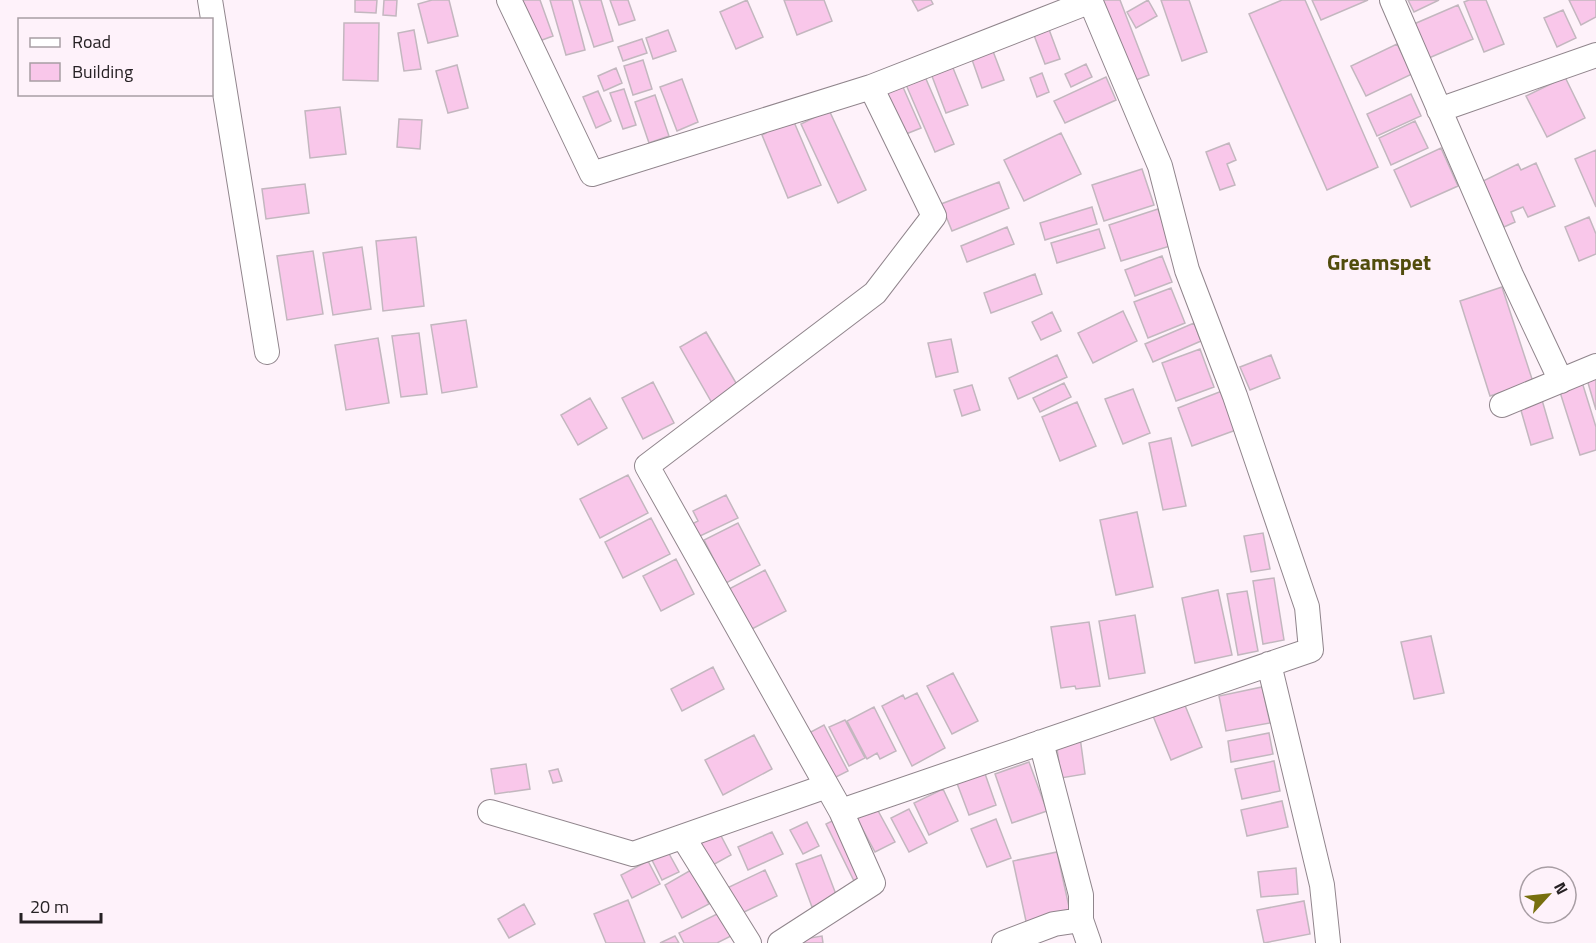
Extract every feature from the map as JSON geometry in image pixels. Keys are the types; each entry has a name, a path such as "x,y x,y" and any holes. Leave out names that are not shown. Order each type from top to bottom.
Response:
{"street":[{"path":"210,0 213,18"},
{"path":"509,0 592,174 871,87 1091,1 1160,166 1187,270 1235,396 1307,607 1311,650 841,811"},
{"path":"1392,0 1510,275 1561,381"},
{"path":"213,19 267,352"},
{"path":"1439,110 1596,55"},
{"path":"780,943 873,883 841,811 647,466 875,293 934,216 871,87"},
{"path":"1502,405 1596,366"},
{"path":"1269,664 1322,885 1328,942"},
{"path":"1041,742 1081,895 1081,920 1089,943"},
{"path":"490,812 633,854 827,786"},
{"path":"683,837 749,943"},
{"path":"1004,943 1054,924 1081,920"}],"building":[{"path":"355,0 377,0 376,13 355,12"},
{"path":"384,0 397,0 396,16 383,15"},
{"path":"432,0 449,0 458,36 428,43 418,4"},
{"path":"519,0 540,0 553,36 534,43"},
{"path":"550,0 572,0 585,50 566,55"},
{"path":"579,0 601,0 613,41 594,47"},
{"path":"610,0 628,0 635,20 619,25"},
{"path":"747,0 763,37 736,49 720,12"},
{"path":"784,0 824,0 832,21 797,35"},
{"path":"912,0 931,0 933,4 918,11"},
{"path":"1096,0 1120,0 1149,75 1128,83"},
{"path":"1148,0 1157,16 1136,28 1127,12"},
{"path":"1161,0 1189,0 1207,52 1182,61"},
{"path":"1282,0 1305,0 1378,167 1327,190 1249,14"},
{"path":"1312,0 1368,0 1321,20"},
{"path":"1408,0 1439,0 1414,12"},
{"path":"1486,0 1504,44 1484,52 1464,2"},
{"path":"1569,0 1596,0 1596,17 1581,25"},
{"path":"1458,5 1473,39 1429,58 1414,24"},
{"path":"1563,10 1576,38 1557,47 1544,18"},
{"path":"344,23 379,23 378,81 343,80"},
{"path":"1047,24 1060,59 1045,64 1032,30"},
{"path":"414,30 421,69 404,71 398,33"},
{"path":"668,30 676,51 653,59 646,38"},
{"path":"642,39 647,53 623,61 618,47"},
{"path":"1397,44 1412,74 1366,96 1351,66"},
{"path":"991,46 1004,80 982,88 970,54"},
{"path":"643,60 652,89 633,95 624,66"},
{"path":"951,63 968,105 946,113 930,71"},
{"path":"1086,64 1092,77 1071,87 1065,74"},
{"path":"457,65 468,108 448,113 436,71"},
{"path":"616,68 622,83 604,91 598,76"},
{"path":"923,72 954,144 935,152 904,80"},
{"path":"1042,73 1049,92 1037,97 1030,78"},
{"path":"1106,77 1116,100 1065,123 1054,101"},
{"path":"1565,77 1585,118 1547,137 1526,96"},
{"path":"899,78 921,128 901,136 879,87"},
{"path":"682,79 698,122 677,131 660,87"},
{"path":"624,89 636,125 623,129 610,93"},
{"path":"598,91 611,121 596,128 583,97"},
{"path":"1411,94 1421,116 1377,136 1367,114"},
{"path":"655,95 669,136 649,143 635,102"},
{"path":"340,107 346,154 310,158 305,111"},
{"path":"829,110 866,190 838,203 801,124"},
{"path":"399,119 422,120 420,149 397,147"},
{"path":"1415,121 1428,148 1391,165 1379,138"},
{"path":"794,122 821,185 788,198 762,135 766,133 764,128"},
{"path":"1061,133 1081,174 1024,201 1004,160"},
{"path":"1229,143 1236,160 1227,164 1235,185 1220,190 1206,152"},
{"path":"1441,148 1458,186 1411,207 1394,170"},
{"path":"1596,150 1596,207 1575,159"},
{"path":"1536,163 1555,206 1528,217 1523,207 1511,212 1515,222 1504,227 1483,181 1518,164 1521,170"},
{"path":"1142,169 1154,205 1104,221 1092,185"},
{"path":"999,182 1009,208 952,231 941,204"},
{"path":"305,184 309,213 266,219 262,189"},
{"path":"1092,207 1097,224 1045,240 1040,223"},
{"path":"1158,209 1170,246 1121,261 1109,225"},
{"path":"1589,217 1596,234 1596,254 1579,261 1565,227"},
{"path":"1007,227 1014,244 967,262 961,246"},
{"path":"1099,229 1105,248 1057,263 1051,243"},
{"path":"416,237 424,306 383,311 376,241"},
{"path":"362,247 371,309 333,315 323,253"},
{"path":"313,251 323,314 287,320 277,256"},
{"path":"1162,256 1172,282 1135,296 1125,270"},
{"path":"1035,274 1042,294 991,313 984,293"},
{"path":"1502,287 1533,382 1490,396 1460,301"},
{"path":"1171,288 1185,323 1148,338 1134,302"},
{"path":"1123,311 1137,341 1093,363 1078,333"},
{"path":"1052,312 1061,331 1041,340 1032,322"},
{"path":"466,320 477,387 442,393 431,325"},
{"path":"1194,323 1201,341 1153,362 1145,344"},
{"path":"706,332 739,388 712,403 680,347"},
{"path":"419,333 427,394 401,397 392,336"},
{"path":"378,338 389,403 346,410 335,345"},
{"path":"951,339 958,372 936,377 928,343"},
{"path":"1200,349 1214,387 1176,401 1162,363"},
{"path":"1057,355 1067,377 1018,399 1009,378"},
{"path":"1271,355 1280,378 1250,390 1240,367"},
{"path":"1596,374 1596,410 1586,376"},
{"path":"653,382 674,423 643,439 622,398"},
{"path":"1582,382 1596,427 1596,450 1580,455 1559,389"},
{"path":"1064,383 1071,397 1040,412 1033,398"},
{"path":"972,385 980,410 962,416 954,390"},
{"path":"1133,389 1150,433 1123,444 1105,399"},
{"path":"1222,391 1236,430 1192,446 1178,408"},
{"path":"1540,393 1553,438 1531,445 1518,400"},
{"path":"590,398 607,428 578,445 561,415"},
{"path":"1077,402 1096,446 1060,461 1042,417"},
{"path":"1171,438 1186,506 1163,510 1149,443"},
{"path":"628,475 648,513 600,538 580,499"},
{"path":"726,495 738,518 698,537 692,524 698,521 693,511"},
{"path":"1137,512 1153,587 1116,595 1100,520"},
{"path":"651,518 670,554 623,578 605,542"},
{"path":"738,523 760,565 726,583 704,540"},
{"path":"1263,533 1270,569 1251,572 1244,536"},
{"path":"676,559 694,594 661,611 643,576"},
{"path":"765,570 786,611 750,630 729,589"},
{"path":"1274,578 1284,640 1263,644 1253,581"},
{"path":"1218,590 1232,655 1195,663 1182,598"},
{"path":"1247,591 1258,651 1238,655 1227,594"},
{"path":"1135,615 1145,673 1109,679 1099,621"},
{"path":"1089,622 1100,686 1061,688 1051,627"},
{"path":"1431,636 1444,693 1414,699 1401,642"},
{"path":"713,667 724,689 682,711 671,689"},
{"path":"953,673 978,721 952,734 927,686"},
{"path":"1262,687 1270,723 1226,731 1219,696"},
{"path":"917,693 945,748 912,766 882,706 903,695 905,699"},
{"path":"1182,698 1202,747 1171,760 1151,711"},
{"path":"874,707 896,751 880,759 877,753 867,759 847,721"},
{"path":"845,720 865,758 849,766 829,727"},
{"path":"824,725 848,771 830,780 807,734"},
{"path":"1269,733 1273,754 1231,762 1228,741"},
{"path":"754,735 772,769 723,795 705,760"},
{"path":"1080,737 1085,774 1061,778 1056,741"},
{"path":"1274,761 1280,791 1242,799 1235,769"},
{"path":"1029,762 1047,811 1012,823 995,774"},
{"path":"526,764 530,789 495,794 491,769"},
{"path":"983,768 996,805 969,815 955,778"},
{"path":"558,769 562,781 553,783 549,771"},
{"path":"943,789 958,821 929,835 914,803"},
{"path":"1282,801 1288,827 1247,836 1241,810"},
{"path":"876,807 895,842 875,852 856,817"},
{"path":"909,809 927,843 909,852 891,818"},
{"path":"838,818 866,875 854,881 826,824"},
{"path":"996,819 1011,858 987,867 971,829"},
{"path":"807,822 819,846 803,854 790,830"},
{"path":"718,830 731,855 711,866 698,841"},
{"path":"772,832 783,854 748,870 738,847"},
{"path":"667,850 679,872 662,880 651,858"},
{"path":"1057,852 1073,925 1029,935 1013,861"},
{"path":"821,855 837,897 812,907 796,864"},
{"path":"648,861 660,884 632,898 621,875"},
{"path":"1296,868 1298,894 1261,897 1258,872"},
{"path":"691,870 709,904 682,918 665,885"},
{"path":"765,870 777,896 740,914 727,888"},
{"path":"628,900 645,943 606,943 594,914"},
{"path":"1304,901 1310,934 1264,943 1257,910"},
{"path":"524,904 535,924 509,938 498,919"},
{"path":"723,911 735,934 717,943 684,943 679,933"},
{"path":"675,936 679,943 660,943"},
{"path":"822,936 823,943 804,943 804,939"}],"district":[{"name":"Greamspet","path":"1379,262"}]}
